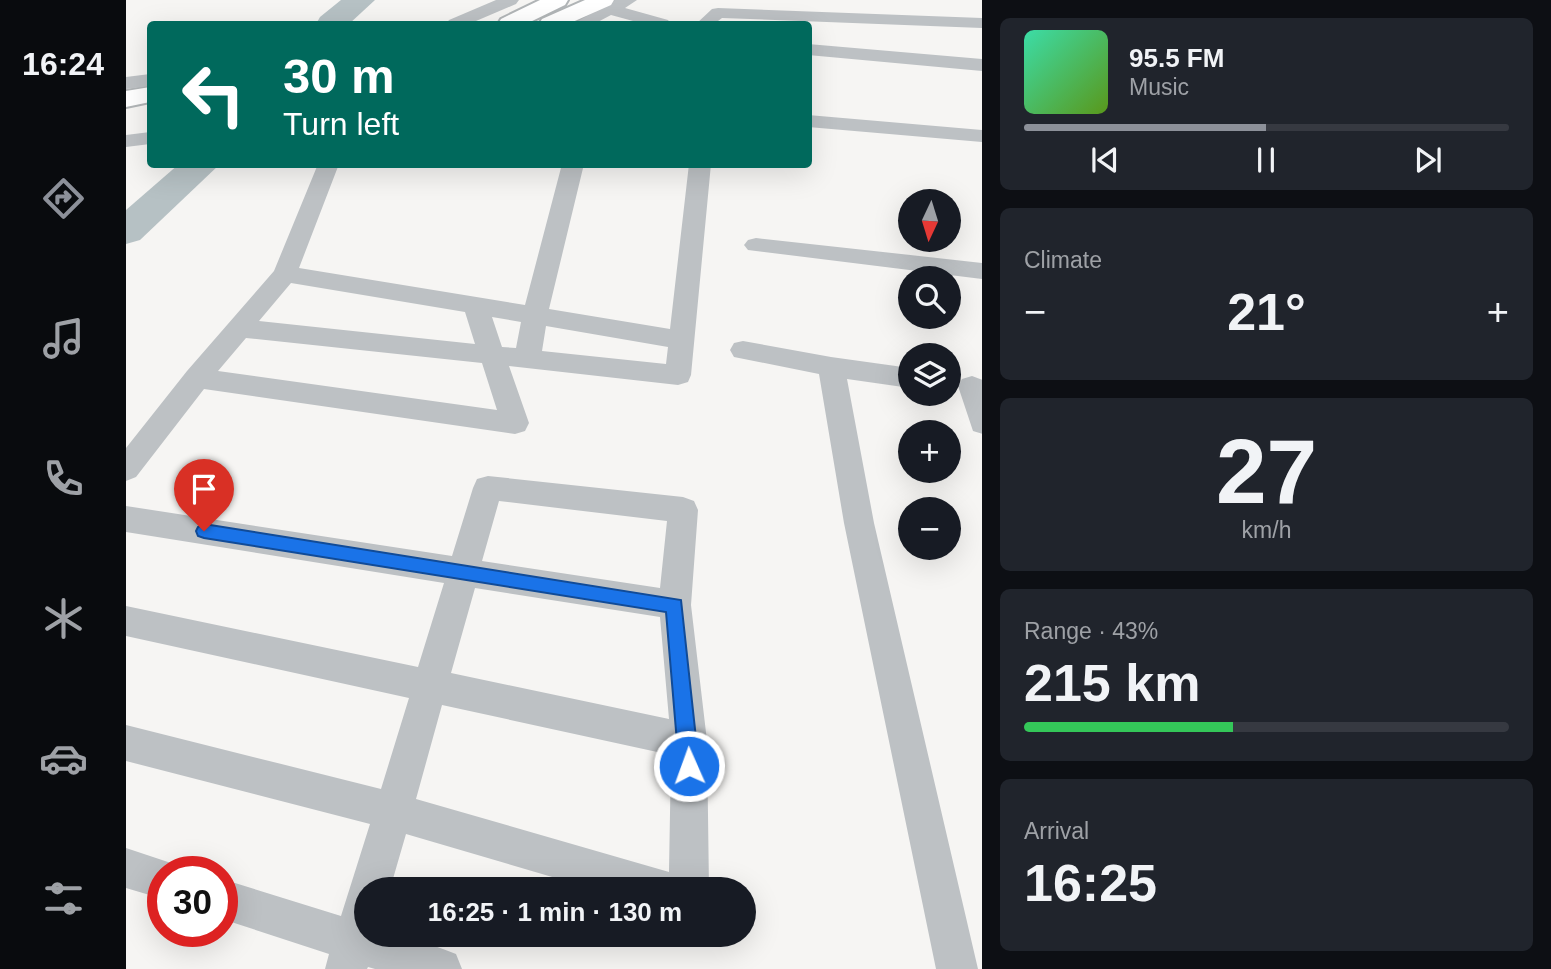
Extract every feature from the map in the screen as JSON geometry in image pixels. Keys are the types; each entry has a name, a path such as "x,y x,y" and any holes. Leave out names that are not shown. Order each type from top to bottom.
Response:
{"highway":[{"path":"515,21 557,0"},
{"path":"559,21 607,5"},
{"path":"126,99 147,96"},
{"path":"126,119 147,116"}],"street":[{"path":"462,21 510,0"},
{"path":"586,21 607,5 628,0"},
{"path":"607,5 653,21"},
{"path":"708,21 718,13 982,23"},
{"path":"919,21 951,63"},
{"path":"812,49 982,65"},
{"path":"126,83 147,80"},
{"path":"812,121 982,136"},
{"path":"126,141 147,138"},
{"path":"126,469 197,378 285,274 327,168"},
{"path":"527,359 572,168"},
{"path":"239,328 678,375 700,168"},
{"path":"756,245 982,271"},
{"path":"285,274 682,340"},
{"path":"197,378 515,423 475,305"},
{"path":"743,350 898,376"},
{"path":"831,367 859,523 957,969"},
{"path":"968,386 982,424"},
{"path":"374,877 488,488 682,510 675,605 689,741 690,877"},
{"path":"126,519 675,605"},
{"path":"126,621 689,741"},
{"path":"126,743 394,812 620,877"},
{"path":"126,868 147,875"},
{"path":"238,906 350,955 441,969"}],"waterway":[{"path":"335,21 360,0"},
{"path":"126,231 197,168"}],"route":[{"path":"204,531 675,605 689,741 689,766"}]}
